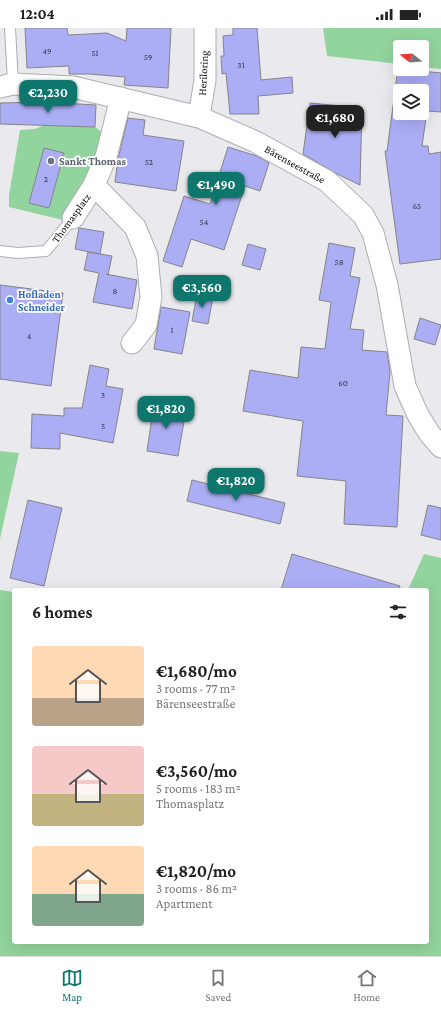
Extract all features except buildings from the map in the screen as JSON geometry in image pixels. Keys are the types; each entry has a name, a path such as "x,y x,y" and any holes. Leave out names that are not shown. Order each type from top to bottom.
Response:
{"street":[{"name":"Heriloring","path":"199,117 205,80 205,28"},
{"name":"Bärenseestraße","path":"7,85 73,87 199,117 256,142 327,181 363,215 374,233 387,285 405,386 418,416 429,433 441,447"},
{"name":"Thomasplatz","path":"73,218 94,185 106,157 121,98"},
{"name":"Thomasplatz","path":"94,185 134,227 148,256 151,298 146,325 132,343"}],"lane":[{"path":"7,85 10,28"},
{"name":"Thomasplatz","path":"0,252 18,253 46,251 73,218"}],"green space":[{"path":"323,28 441,28 441,69 429,68 429,40 393,40 393,63 327,56"},
{"path":"46,125 95,127 107,136 86,192 63,220 9,207 9,195 20,130 34,129"},
{"path":"0,451 19,453 0,539"},
{"path":"424,554 441,558 441,956 0,956 0,590 12,592 12,944 429,944 429,588 409,588"}],"place":[{"name":"Sankt Thomas","path":"51,161"},
{"name":"Hofladen Schneider","path":"10,300"}]}
